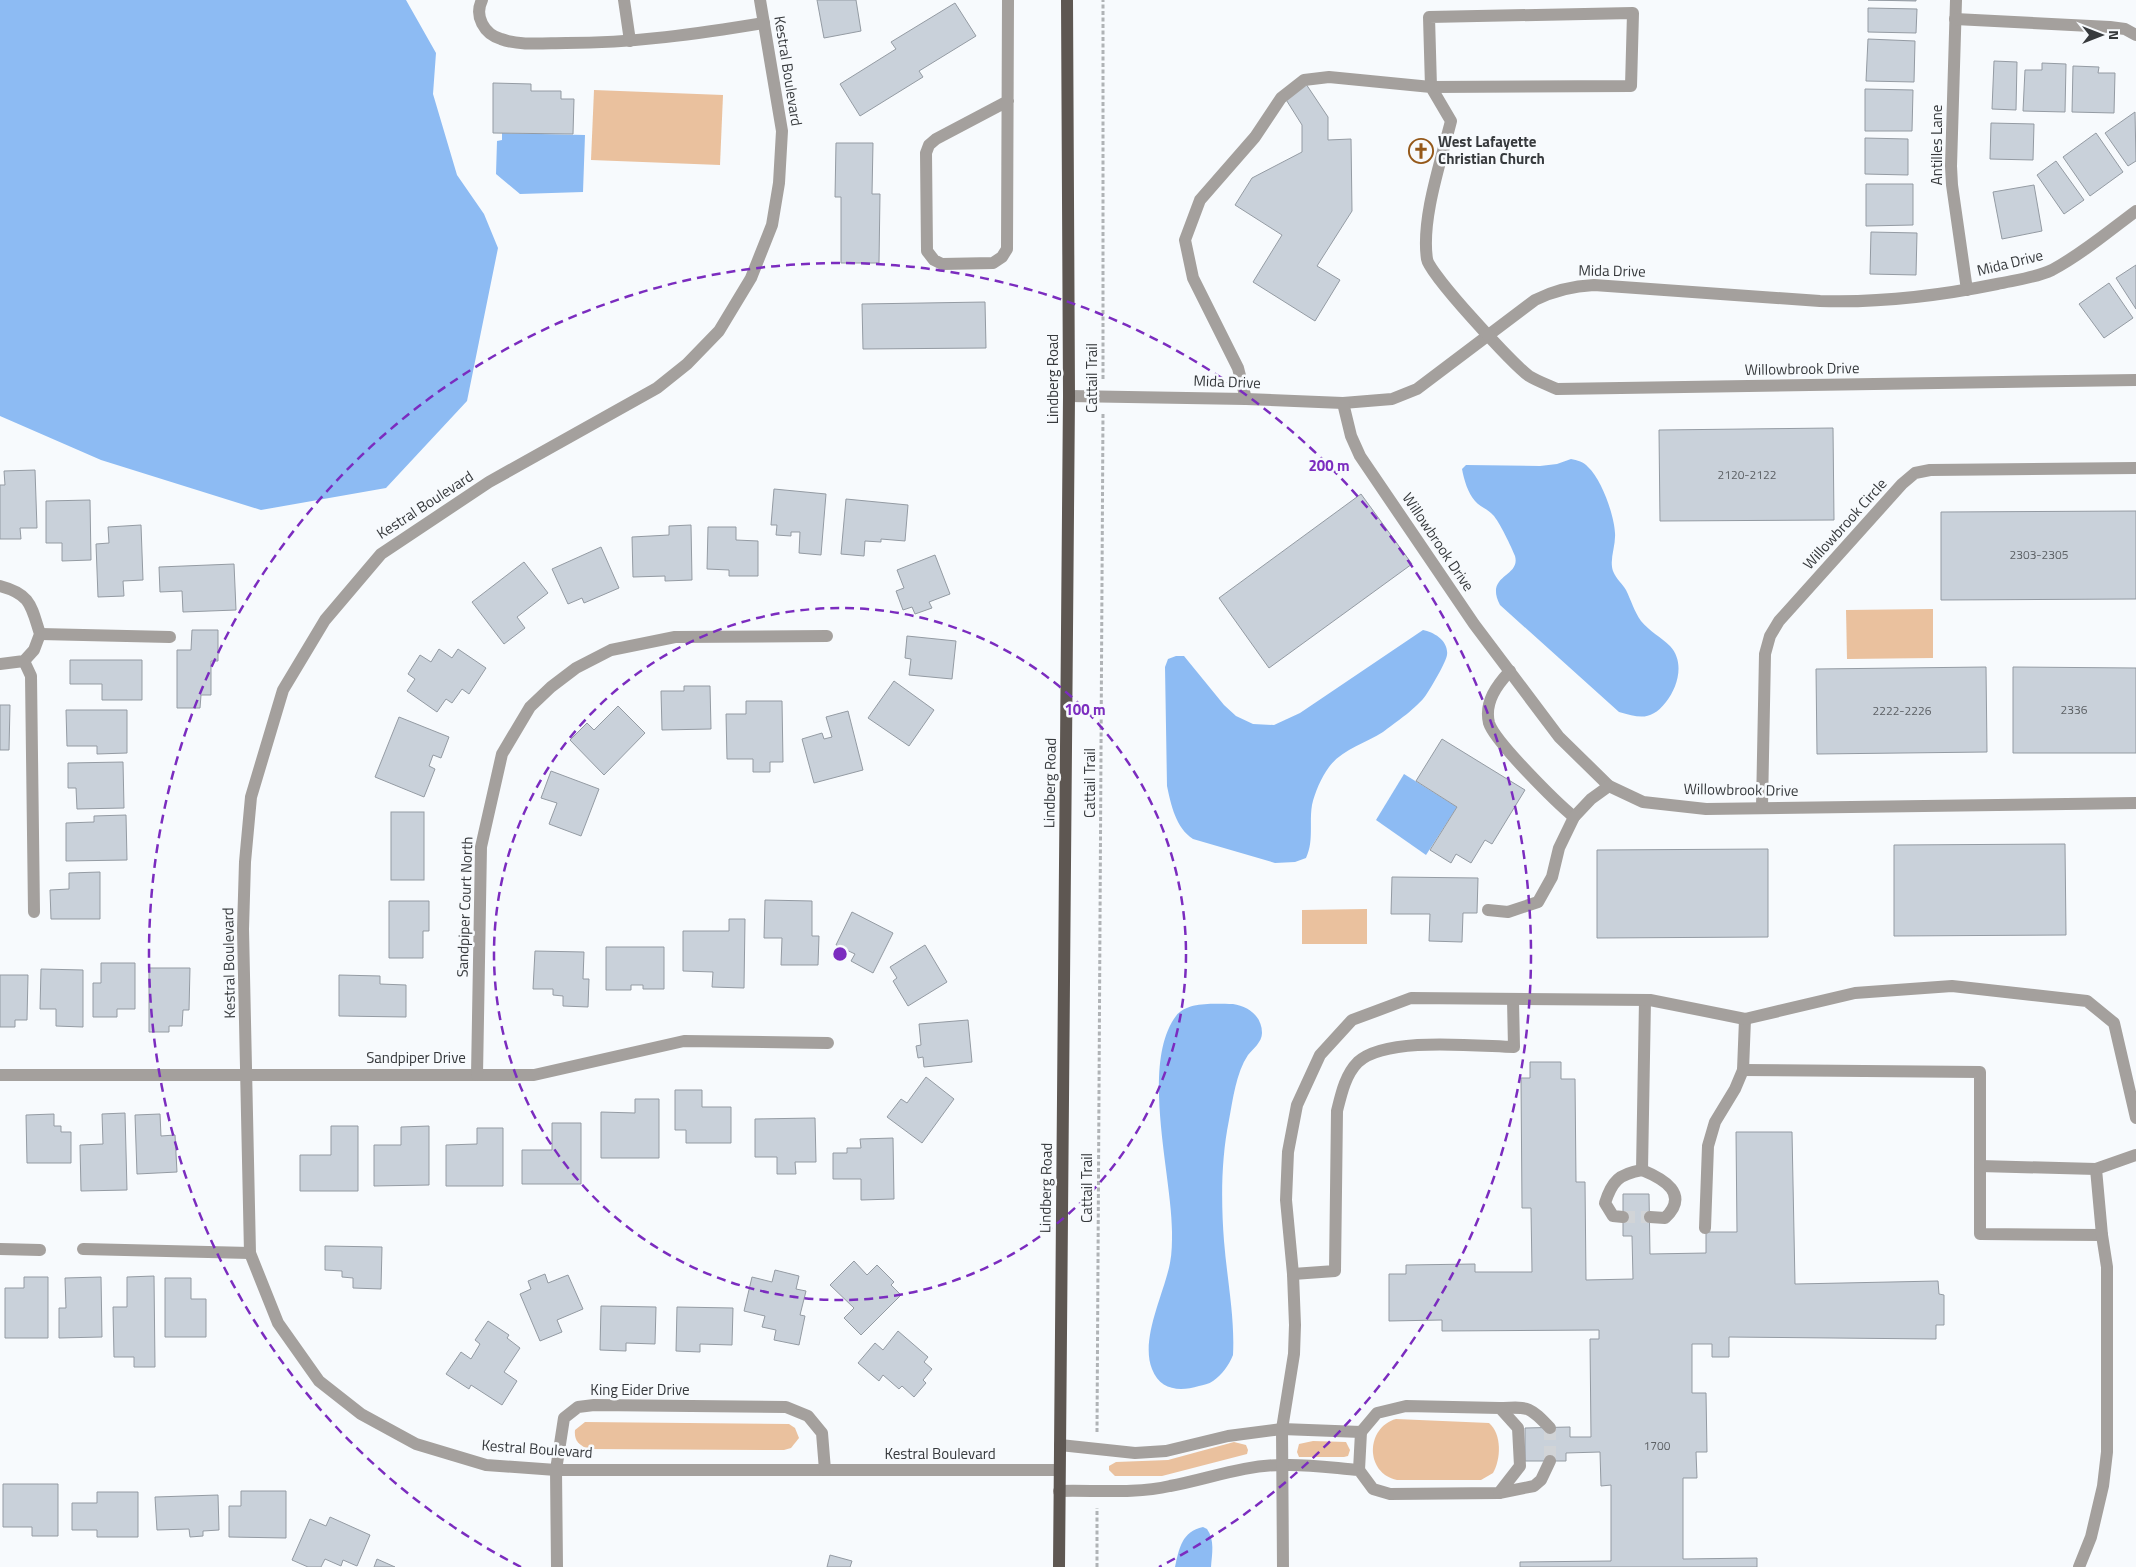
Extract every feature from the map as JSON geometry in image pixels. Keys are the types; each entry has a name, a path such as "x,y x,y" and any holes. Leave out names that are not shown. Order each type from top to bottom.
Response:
{"main road":[{"name":"Lindberg Road","path":"1059,1567 1070,396 1067,0"}],"street":[{"path":"482,0 479,6 478,18 486,29 499,39 546,44 630,42 691,35 764,23"},
{"path":"624,0 630,42"},
{"name":"Kestral Boulevard","path":"760,0 782,131 779,183 772,225 751,278 719,331 686,364 657,388 489,482 381,554 325,620 283,690 251,797 245,862 243,929 250,1253 278,1323 319,1381 361,1414 416,1444 486,1465 556,1470 1060,1470"},
{"path":"1008,0 1008,101 1007,249 1002,257 993,263 942,264 934,260 928,251 926,153 929,145 936,139 1008,101"},
{"name":"Antilles Lane","path":"1956,0 1952,184 1967,290"},
{"path":"1246,399 1238,368 1193,278 1185,240 1200,200 1255,137 1280,98 1304,80 1329,77 1431,87 1631,86 1633,13 1429,17 1431,87"},
{"path":"1956,20 2110,27 2125,29 2136,35"},
{"name":"Willowbrook Drive","path":"1431,87 1451,121 1427,222 1427,261 1457,300 1513,362 1531,377 1557,389 2136,380"},
{"name":"Mida Drive","path":"1070,396 1103,395 1343,403 1392,399 1417,389 1535,300 1551,292 1571,286 1594,285 1820,302 1885,301 1967,290 2033,276 2051,270 2072,258 2136,211"},
{"name":"Willowbrook Drive","path":"1343,403 1351,436 1360,456 1474,624 1559,737 1609,786 1643,802 1706,809 2136,802"},
{"name":"Willowbrook Circle","path":"1762,808 1765,654 1770,636 1779,621 1902,484 1915,473 1930,470 2136,468"},
{"path":"0,586 17,590 26,599 40,634 34,650 24,662 0,664"},
{"path":"40,634 170,637"},
{"name":"Sandpiper Court North","path":"477,1074 481,847 502,754 530,707 576,668 610,650 675,638 827,636"},
{"path":"24,662 32,676 34,912"},
{"path":"1510,671 1490,698 1489,722 1500,740 1556,802 1574,817"},
{"path":"1488,910 1508,912 1538,902 1552,877 1559,848 1574,817 1591,799 1609,786"},
{"path":"1283,1567 1282,1429 1294,1354 1293,1274 1286,1200 1288,1152 1297,1105 1320,1055 1352,1020 1411,998 1646,1000 1745,1019 1855,993 1952,986 2087,1001 2114,1023 2136,1118"},
{"path":"1293,1274 1335,1271 1336,1112 1342,1088 1358,1062 1383,1049 1403,1045 1514,1047 1513,1000"},
{"path":"1642,1170 1646,1000"},
{"path":"1705,1228 1708,1146 1714,1122 1735,1090 1743,1070 1745,1019"},
{"name":"Sandpiper Drive","path":"0,1075 534,1075 684,1041 828,1043"},
{"path":"1743,1070 1980,1072 1980,1234 2102,1235"},
{"path":"1980,1166 2096,1169 2136,1155"},
{"path":"2079,1567 2091,1537 2103,1486 2107,1452 2107,1267 2096,1169"},
{"path":"1623,1217 1613,1216 1605,1203 1611,1185 1629,1172 1642,1170 1659,1177 1672,1187 1676,1201 1673,1211 1665,1218 1650,1217"},
{"path":"0,1249 40,1250"},
{"path":"83,1249 250,1253"},
{"name":"King Eider Drive","path":"557,1567 556,1470 564,1418 578,1407 594,1405 786,1407 808,1416 822,1433 825,1470"},
{"path":"1550,1428 1525,1407 1406,1406 1377,1413 1361,1432 1359,1470 1373,1489 1390,1494 1499,1493 1534,1486 1542,1480 1550,1461"},
{"path":"1499,1493 1520,1466 1518,1428 1500,1408"},
{"path":"1060,1444 1136,1453 1166,1451 1228,1436 1282,1429 1361,1432"},
{"path":"1059,1491 1169,1487 1217,1474 1249,1468 1283,1465 1359,1470"}],"path":[{"name":"Cattail Trail","path":"1098,1450 1103,0"},
{"path":"1097,1567 1098,1490"}],"shaded area":[{"path":"594,90 723,95 720,165 591,160"},
{"path":"1933,609 1933,658 1847,659 1846,610"},
{"path":"1367,909 1367,944 1302,944 1302,910"},
{"path":"1396,1419 1489,1423 1496,1433 1499,1447 1498,1461 1493,1473 1481,1480 1397,1480 1386,1476 1374,1460 1374,1440 1386,1424"},
{"path":"585,1422 789,1424 795,1428 799,1438 791,1448 784,1450 587,1449 577,1441 575,1436 575,1430"},
{"path":"1313,1441 1346,1442 1350,1450 1348,1456 1299,1457 1297,1452 1299,1444"},
{"path":"1234,1442 1246,1445 1247,1454 1162,1476 1115,1476 1109,1470 1109,1466 1116,1462 1168,1460"}],"water":[{"path":"0,0 406,0 436,53 433,94 457,175 484,214 498,248 467,401 386,488 261,510 101,460 0,416"},
{"path":"502,133 585,135 583,192 520,194 496,174 497,141 502,140"},
{"path":"1571,459 1588,467 1598,480 1606,498 1615,533 1612,562 1614,574 1626,590 1641,621 1675,652 1678,674 1674,689 1661,708 1650,715 1633,716 1619,712 1500,605 1496,595 1496,587 1499,582 1513,569 1515,556 1496,518 1477,503 1470,494 1462,469 1466,465 1540,466 1557,464"},
{"path":"1423,630 1436,635 1446,645 1447,655 1435,681 1426,695 1412,710 1383,732 1340,756 1329,767 1323,776 1312,805 1311,839 1306,858 1295,862 1275,863 1193,839 1182,829 1173,808 1167,786 1165,667 1168,659 1184,656 1224,705 1236,716 1253,724 1274,725 1300,713"},
{"path":"1404,774 1457,807 1426,855 1376,820"},
{"path":"1202,1004 1233,1004 1244,1007 1257,1017 1260,1022 1262,1036 1244,1062 1238,1078 1224,1150 1222,1211 1232,1312 1233,1355 1225,1370 1211,1382 1192,1388 1177,1389 1165,1385 1155,1376 1149,1357 1151,1330 1167,1275 1172,1248 1171,1209 1160,1121 1160,1062 1165,1037 1176,1016 1181,1011"},
{"path":"1203,1527 1210,1533 1211,1538 1211,1567 1175,1567 1180,1547 1186,1537 1190,1532"}],"building":[{"path":"817,0 856,0 861,31 824,38"},
{"path":"1868,0 1916,0 1916,1"},
{"path":"955,3 976,36 919,71 923,77 860,116 840,84 896,49 891,42"},
{"path":"1868,8 1917,9 1916,33 1868,32"},
{"path":"1868,39 1915,41 1914,82 1866,81"},
{"path":"1994,61 2017,62 2016,110 1992,109"},
{"path":"2042,63 2066,64 2065,112 2023,111 2025,70 2042,70"},
{"path":"2073,66 2099,67 2098,73 2115,73 2114,113 2072,112"},
{"path":"493,83 531,84 531,91 561,91 561,99 574,99 573,134 493,133"},
{"path":"1306,84 1328,117 1328,140 1351,139 1352,211 1317,266 1340,280 1315,321 1253,282 1282,235 1235,205 1252,178 1302,152 1302,125 1285,98"},
{"path":"1865,89 1913,90 1912,131 1865,131"},
{"path":"2135,112 2136,161 2128,166 2105,133"},
{"path":"1991,123 2034,124 2033,160 1990,159"},
{"path":"2096,133 2123,172 2090,196 2063,157"},
{"path":"1865,138 1908,139 1908,175 1865,174"},
{"path":"836,143 873,143 872,194 880,194 879,263 841,263 841,197 835,197"},
{"path":"2056,161 2084,200 2064,214 2037,175"},
{"path":"1866,184 1913,184 1913,225 1866,226"},
{"path":"2034,185 2042,231 2002,239 1993,192"},
{"path":"1871,232 1917,233 1916,275 1870,274"},
{"path":"2136,265 2136,309 2116,278"},
{"path":"2109,283 2133,318 2104,338 2079,304"},
{"path":"985,302 986,348 863,349 862,304"},
{"path":"1833,428 1834,520 1660,521 1659,430"},
{"path":"35,470 37,528 20,528 21,539 0,539 0,485 5,485 4,471"},
{"path":"774,489 826,494 821,555 799,553 800,532 791,532 791,536 776,535 777,525 771,525"},
{"path":"1361,494 1412,564 1269,668 1219,598"},
{"path":"846,499 908,505 905,541 881,539 881,542 865,541 864,556 841,554"},
{"path":"90,500 91,560 62,561 62,543 46,543 46,501"},
{"path":"2136,511 2136,599 1941,600 1941,512"},
{"path":"141,525 143,580 123,581 124,596 98,597 96,544 109,543 108,527"},
{"path":"691,525 692,580 665,581 665,576 633,577 632,537 669,535 669,526"},
{"path":"708,527 736,527 736,540 758,541 758,576 729,576 729,570 707,569"},
{"path":"601,547 619,588 584,603 582,598 568,604 552,569"},
{"path":"935,555 950,594 929,602 932,608 915,614 912,607 903,610 896,591 904,588 897,570"},
{"path":"524,562 548,593 517,617 525,628 504,644 472,602"},
{"path":"234,564 236,610 183,612 182,591 160,592 159,567"},
{"path":"192,630 218,630 218,661 211,661 211,695 201,695 200,708 177,708 177,650 191,650"},
{"path":"907,636 956,641 952,679 909,675 911,659 905,658"},
{"path":"439,649 452,658 458,649 486,668 469,694 462,689 452,703 446,699 437,712 407,691 415,679 408,674 420,655 431,662"},
{"path":"70,660 142,660 142,700 102,700 102,684 70,684"},
{"path":"1986,667 1987,752 1817,754 1816,669"},
{"path":"2013,667 2136,668 2136,753 2013,753"},
{"path":"894,681 934,710 909,746 868,718"},
{"path":"684,686 710,686 711,729 662,730 661,691 684,691"},
{"path":"746,701 782,701 783,762 770,762 770,772 753,772 753,759 727,759 726,714 746,714"},
{"path":"0,705 10,705 9,750 0,750"},
{"path":"618,706 645,733 604,775 570,740 587,723 594,730"},
{"path":"66,710 127,710 127,753 97,754 97,746 67,746"},
{"path":"848,711 863,770 814,783 802,739 822,733 824,739 832,737 826,717"},
{"path":"399,717 449,737 441,758 433,755 429,766 435,769 424,797 375,777"},
{"path":"1442,739 1525,790 1492,844 1485,840 1471,863 1456,854 1451,863 1430,850 1457,807 1416,781"},
{"path":"123,762 124,808 77,809 76,788 68,788 68,763"},
{"path":"551,771 599,789 581,836 549,824 557,803 541,798"},
{"path":"391,812 424,812 424,880 391,880"},
{"path":"126,815 127,860 66,861 66,823 94,822 94,816"},
{"path":"2065,844 2066,935 1894,936 1894,845"},
{"path":"1768,849 1768,937 1597,938 1597,850"},
{"path":"100,872 100,919 51,919 50,890 69,889 69,873"},
{"path":"1392,877 1478,878 1477,913 1463,913 1462,942 1429,941 1430,914 1391,914"},
{"path":"765,900 812,901 812,936 819,936 818,965 781,965 782,938 764,938"},
{"path":"389,901 429,901 429,931 423,931 423,958 389,958"},
{"path":"852,912 893,933 873,973 851,961 855,954 836,945"},
{"path":"729,919 745,919 744,988 712,987 713,972 683,971 683,931 729,931"},
{"path":"925,945 947,982 908,1006 893,981 897,978 890,967"},
{"path":"606,947 664,947 664,989 643,989 643,985 631,985 631,990 606,990"},
{"path":"535,951 584,952 583,979 589,979 588,1007 563,1006 563,996 553,995 553,989 533,989"},
{"path":"101,963 135,963 135,1009 117,1009 117,1017 93,1017 93,983 101,983"},
{"path":"149,968 190,968 189,1010 183,1010 182,1026 169,1026 169,1032 149,1032"},
{"path":"41,969 83,970 83,1027 56,1026 56,1009 40,1009"},
{"path":"0,975 28,975 27,1020 15,1020 15,1027 0,1027"},
{"path":"339,975 380,976 380,984 406,985 406,1017 339,1016"},
{"path":"968,1020 972,1062 924,1067 923,1057 918,1058 916,1046 921,1045 919,1024"},
{"path":"1530,1062 1561,1062 1561,1079 1575,1079 1576,1182 1585,1182 1586,1280 1633,1279 1632,1236 1623,1236 1623,1194 1649,1194 1650,1254 1706,1253 1706,1232 1737,1232 1736,1132 1792,1132 1795,1284 1938,1281 1939,1294 1944,1295 1944,1325 1936,1325 1936,1339 1729,1337 1729,1357 1712,1357 1712,1344 1692,1344 1692,1393 1706,1393 1707,1452 1696,1452 1697,1478 1683,1478 1683,1559 1757,1558 1757,1567 1520,1567 1520,1562 1611,1561 1611,1485 1601,1486 1600,1452 1566,1453 1566,1461 1525,1461 1525,1428 1570,1427 1570,1437 1591,1437 1590,1339 1599,1339 1599,1330 1442,1331 1442,1320 1389,1321 1389,1274 1406,1274 1406,1265 1475,1264 1475,1272 1532,1272 1531,1208 1522,1208 1521,1078 1530,1078"},
{"path":"926,1077 954,1099 922,1143 887,1117 901,1099 907,1103"},
{"path":"675,1090 702,1090 702,1107 731,1107 731,1143 686,1143 686,1130 675,1130"},
{"path":"635,1099 659,1099 659,1158 601,1158 601,1112 635,1113"},
{"path":"125,1113 127,1190 81,1191 80,1145 103,1144 102,1114"},
{"path":"54,1114 54,1126 61,1126 61,1132 71,1132 71,1163 27,1163 26,1115"},
{"path":"160,1114 161,1136 175,1135 177,1172 137,1174 135,1115"},
{"path":"815,1118 816,1162 795,1162 796,1174 777,1174 777,1157 755,1157 755,1119"},
{"path":"552,1123 581,1123 581,1184 522,1184 522,1150 552,1150"},
{"path":"331,1126 358,1126 358,1191 300,1191 300,1155 331,1155"},
{"path":"429,1126 429,1185 374,1186 374,1145 401,1145 401,1127"},
{"path":"477,1128 503,1128 503,1186 446,1186 446,1145 477,1144"},
{"path":"893,1138 894,1199 861,1200 861,1179 833,1179 833,1153 847,1153 847,1148 861,1148 860,1139"},
{"path":"325,1246 382,1247 381,1289 353,1288 353,1278 342,1277 342,1271 325,1270"},
{"path":"854,1261 867,1275 877,1265 894,1282 891,1285 901,1295 861,1335 844,1318 854,1308 830,1285"},
{"path":"775,1270 799,1276 796,1289 806,1291 800,1315 805,1316 799,1345 774,1340 776,1330 762,1327 765,1316 744,1311 752,1277 772,1282"},
{"path":"545,1274 548,1283 568,1275 583,1309 557,1320 562,1332 540,1341 520,1294 531,1289 528,1281"},
{"path":"154,1276 155,1367 134,1367 134,1357 114,1357 113,1307 127,1307 127,1277"},
{"path":"24,1277 48,1277 48,1338 5,1338 5,1288 24,1288"},
{"path":"101,1277 102,1337 59,1338 59,1308 66,1308 65,1278"},
{"path":"165,1278 191,1278 191,1299 206,1299 206,1337 165,1337"},
{"path":"601,1306 656,1307 655,1344 626,1343 626,1351 600,1350"},
{"path":"677,1307 733,1308 732,1345 700,1344 700,1352 676,1351"},
{"path":"488,1321 509,1335 507,1338 520,1348 504,1372 517,1381 502,1405 471,1385 469,1389 446,1374 461,1352 471,1359 480,1344 475,1340"},
{"path":"898,1331 928,1357 924,1362 932,1369 923,1380 926,1383 914,1397 902,1386 899,1389 883,1375 879,1381 858,1363 875,1343 883,1350"},
{"path":"3,1484 58,1484 58,1536 32,1536 32,1527 3,1527"},
{"path":"241,1491 286,1491 286,1538 229,1537 229,1506 241,1506"},
{"path":"97,1492 138,1492 138,1537 97,1537 97,1530 72,1530 72,1503 97,1503"},
{"path":"218,1495 219,1530 203,1531 203,1536 190,1537 189,1529 157,1530 155,1497"},
{"path":"330,1517 370,1535 357,1566 343,1560 341,1566 325,1559 321,1567 308,1567 292,1560 310,1519 326,1526"},
{"path":"830,1555 852,1561 850,1567 827,1567"},
{"path":"377,1559 395,1567 374,1567"}],"tunnel":[{"path":"1623,1217 1650,1217"},
{"path":"1550,1428 1550,1461"}],"place":[{"name":"West Lafayette Christian Church","path":"1421,151"}]}
